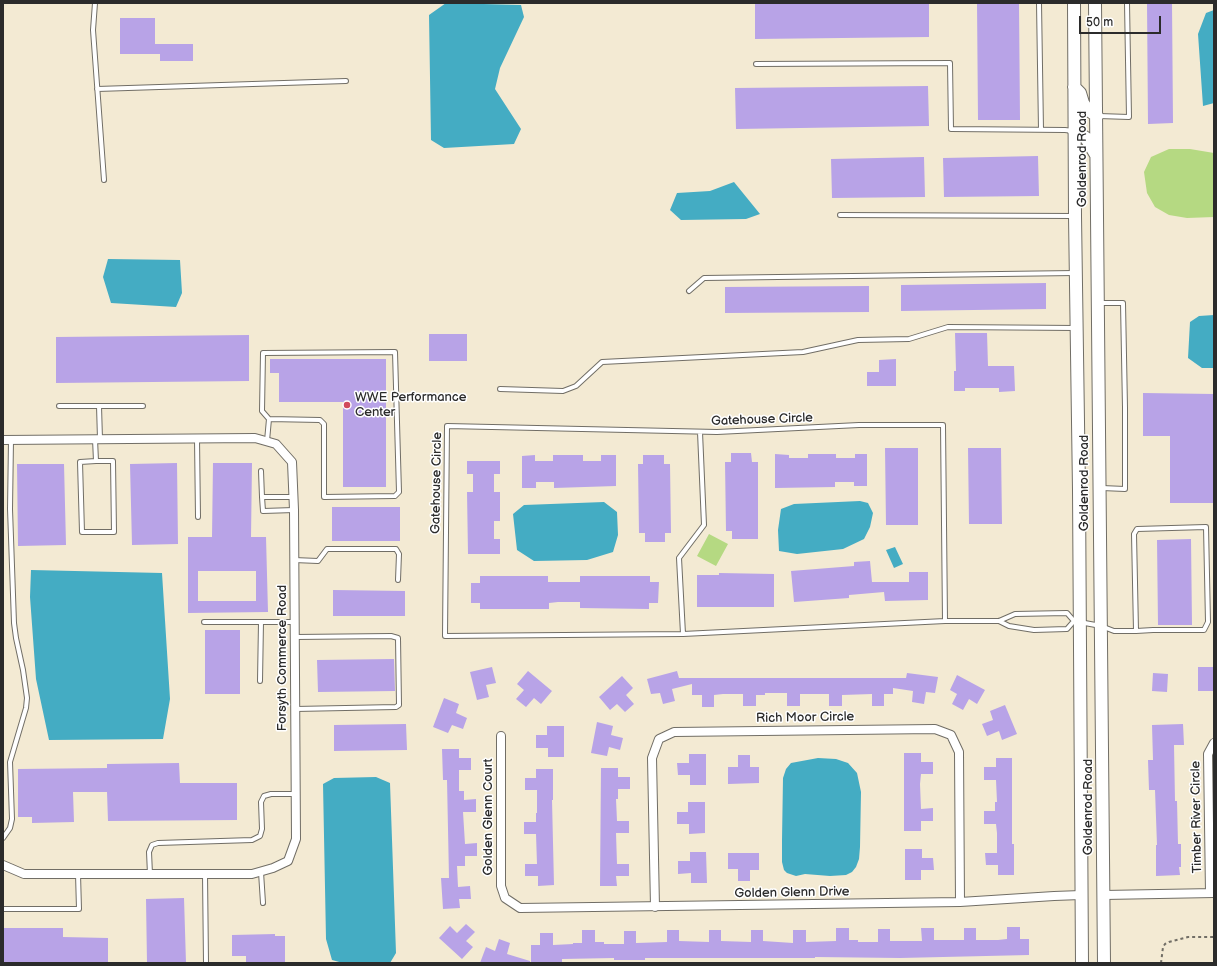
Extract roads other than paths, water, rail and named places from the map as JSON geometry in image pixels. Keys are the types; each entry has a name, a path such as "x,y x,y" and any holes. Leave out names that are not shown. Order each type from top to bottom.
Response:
{"main road":[{"name":"Goldenrod Road","path":"1074,3 1077,328 1076,621 1082,963"},
{"name":"Goldenrod Road","path":"1095,3 1104,963"},
{"path":"1074,88 1080,93 1087,109 1097,116"},
{"path":"1074,131 1086,138 1097,156"}],"street":[{"path":"7,440 197,438 255,438 267,440"},
{"name":"Forsyth Commerce Road","path":"3,865 24,874 252,874 273,868 288,861 296,839 294,497 292,462 276,444 267,440"},
{"name":"Rich Moor Circle","path":"655,907 652,758 659,739 674,732 935,729 951,735 959,752 960,902"},
{"name":"Golden Glenn Court","path":"501,736 501,886 505,898"},
{"name":"Timber River Circle","path":"1104,895 1212,893 1208,754 1214,743"},
{"name":"Golden Glenn Drive","path":"505,898 520,908 960,902 1081,895"}],"lane":[{"path":"95,3 93,30 104,180"},
{"path":"1040,3 1041,130"},
{"path":"1097,116 1129,117 1127,3"},
{"path":"756,64 950,63 951,129 1074,131"},
{"path":"98,90 346,81"},
{"path":"840,215 1075,216"},
{"path":"689,291 704,278 1076,273"},
{"path":"1098,303 1123,303 1125,408 1125,489 1099,488"},
{"path":"500,389 563,391 576,386 602,362 803,352 858,340 909,339 948,327 1077,328"},
{"path":"267,440 269,419 262,411 263,353 395,352 399,492 395,496 324,497 324,424 320,420 269,419"},
{"path":"58,406 143,406"},
{"path":"96,461 99,406"},
{"name":"Gatehouse Circle","path":"945,621 944,425 859,426 700,432 447,426 445,636 683,634 945,621 999,621 1009,626 1034,630 1068,629 1076,621 1067,613 1015,614 999,621"},
{"path":"683,634 679,558 704,525 700,432"},
{"path":"197,438 198,517"},
{"path":"3,838 10,828 12,819 10,762 26,708 27,698 14,623 7,440"},
{"path":"96,461 114,461 114,532 82,532 80,462 96,461"},
{"path":"261,471 263,511 294,510"},
{"path":"262,497 294,497"},
{"path":"1076,621 1101,626 1114,631 1136,631 1204,630 1208,622 1206,527 1137,529 1134,534 1136,631"},
{"path":"294,560 318,561 327,549 396,549 399,554 398,580"},
{"path":"204,622 294,622"},
{"path":"260,622 260,681"},
{"path":"294,637 391,636 398,638 399,705 396,707 295,709"},
{"path":"150,874 149,852 152,845 158,843 252,840 260,836 262,829 261,802 264,796 271,794 295,794"},
{"path":"261,871 263,903"},
{"path":"3,909 79,909 78,874"},
{"path":"205,874 206,963"}],"water":[{"path":"446,3 521,5 524,17 500,68 495,89 521,129 514,144 444,148 431,140 429,15"},
{"path":"1214,10 1214,103 1203,106 1198,34 1206,13"},
{"path":"734,182 760,214 746,219 681,220 670,210 677,193 710,191"},
{"path":"108,259 180,260 182,293 176,307 111,303 103,277"},
{"path":"1214,315 1214,368 1202,368 1188,358 1190,322 1199,316"},
{"path":"860,501 868,503 873,513 870,527 864,539 843,549 797,554 779,551 778,530 781,509 794,504"},
{"path":"604,502 617,512 618,535 613,552 587,560 534,561 517,550 513,514 524,505"},
{"path":"895,547 903,564 894,568 886,550"},
{"path":"31,570 162,573 170,699 163,739 49,740 36,679 30,597"},
{"path":"818,758 836,759 848,763 857,773 861,792 859,859 852,872 846,875 830,876 805,874 796,876 787,873 784,870 782,862 783,778 786,769 791,763"},
{"path":"376,777 390,783 396,953 390,963 343,963 332,960 326,939 323,784 334,778"}],"place":[{"name":"WWE Performance Center","path":"347,405"}]}
